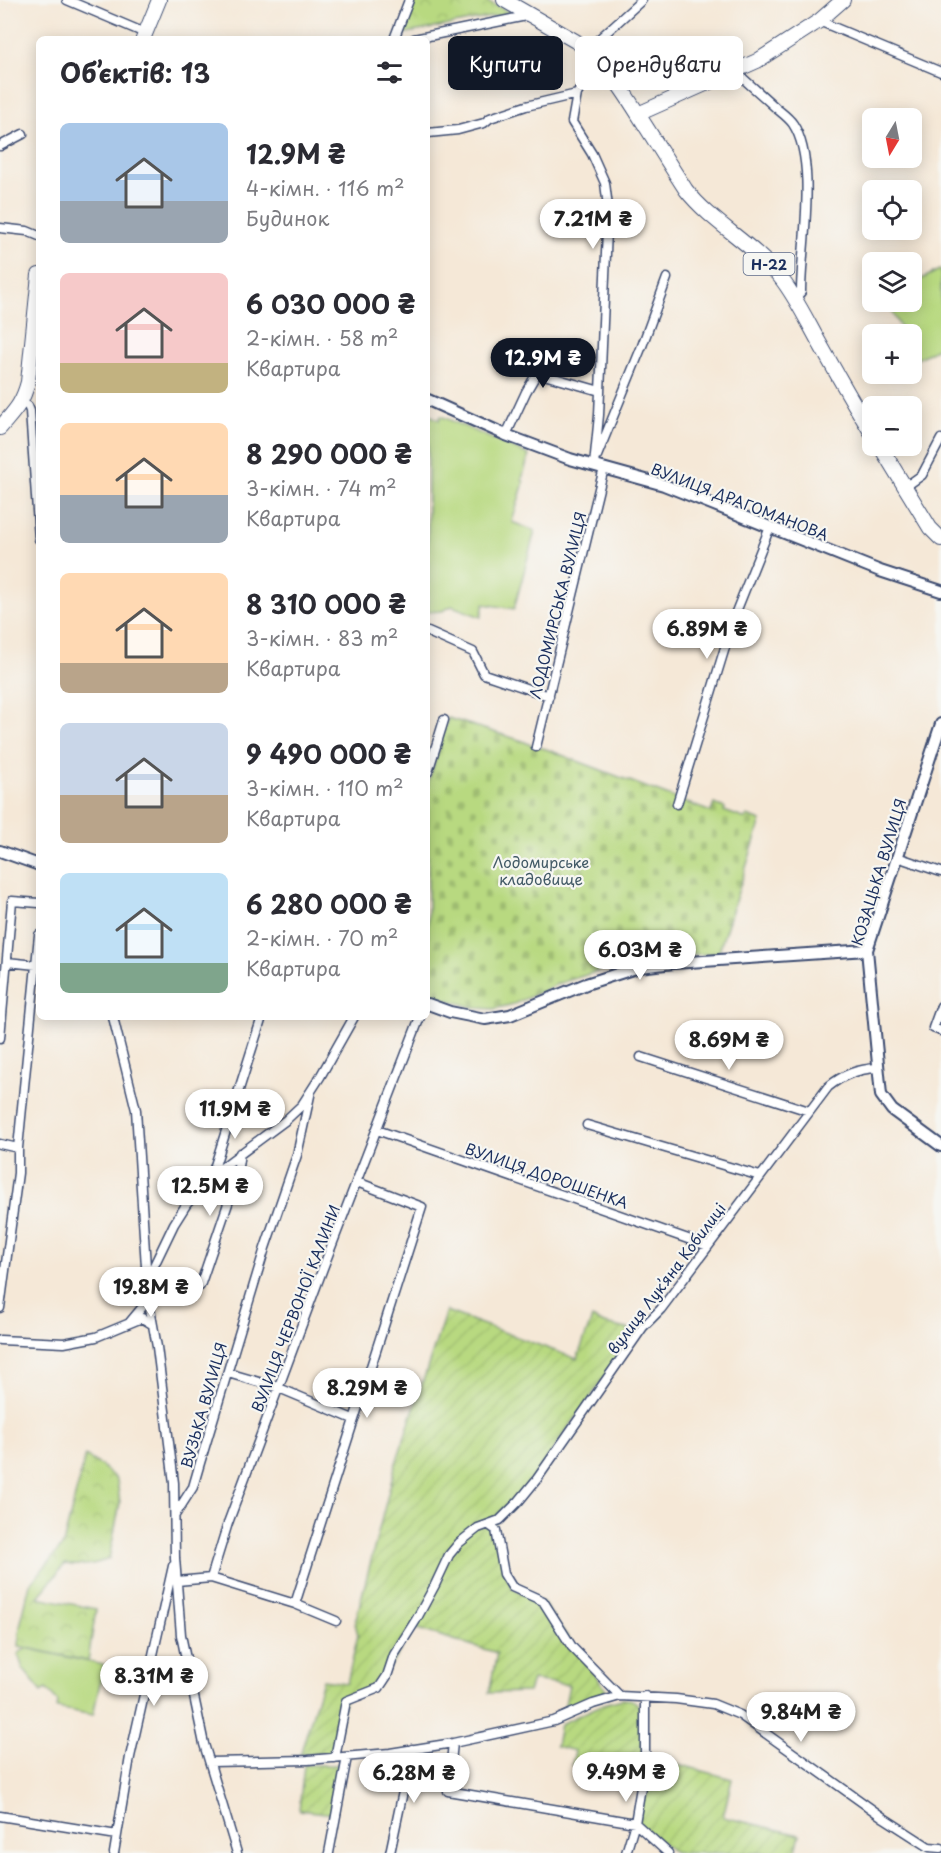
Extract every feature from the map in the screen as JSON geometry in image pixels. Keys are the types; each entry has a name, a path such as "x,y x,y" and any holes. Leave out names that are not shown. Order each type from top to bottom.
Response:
{"main road":[{"path":"144,36 159,0"},
{"name":"Н-22","path":"504,0 575,41"},
{"path":"743,67 757,61 819,21 843,0"},
{"name":"Н-22","path":"622,90 696,203 765,260 795,298 862,417"},
{"path":"638,114 692,90"},
{"path":"0,428 17,409 28,382 36,304"},
{"path":"886,456 930,528 941,539"}],"street":[{"path":"67,0 144,36"},
{"path":"395,36 409,0"},
{"path":"602,36 642,0"},
{"path":"429,36 531,15"},
{"path":"819,21 941,72"},
{"path":"743,78 793,124 800,141 807,187 801,292 795,298"},
{"path":"579,90 572,122 592,154 605,183 608,207 599,467"},
{"path":"430,133 458,130 484,123 490,118 517,109 577,94"},
{"path":"0,146 23,134"},
{"path":"0,228 27,231 36,235"},
{"path":"599,467 666,278"},
{"path":"506,435 537,373 600,391"},
{"name":"ВУЛИЦЯ ДРАГОМАНОВА","path":"430,401 506,435 570,459 664,485 880,571 941,591"},
{"path":"21,402 28,406 30,411 36,496"},
{"path":"905,487 922,475 941,439"},
{"name":"ЛОДОМИРСЬКА ВУЛИЦЯ","path":"536,747 599,467"},
{"path":"677,804 730,627 770,527"},
{"path":"430,633 473,652 484,674 549,696"},
{"path":"430,766 444,720"},
{"name":"КОЗАЦЬКА ВУЛИЦЯ","path":"941,724 867,950 881,1095 892,1110 941,1146"},
{"path":"0,851 36,864"},
{"path":"897,857 941,872"},
{"path":"0,1038 12,901 36,903"},
{"path":"430,1005 450,1012 485,1019 510,1015 586,984 639,967 867,950"},
{"path":"0,1308 18,1173 18,1148 36,965 7,962"},
{"path":"941,1006 933,1028 941,1031"},
{"path":"114,1020 136,1110 148,1298 157,1347 174,1484 178,1607 186,1663 210,1762 237,1853"},
{"path":"212,1175 261,1020"},
{"path":"147,1280 174,1224 186,1205 212,1175 286,1120 302,1105 352,1020"},
{"name":"ВУЛИЦЯ ЧЕРВОНОЇ КАЛИНИ","path":"211,1578 228,1523 419,1020"},
{"path":"641,1057 809,1111"},
{"name":"вулиця Лукʼяна Кобилиці","path":"334,1758 346,1701 379,1688 387,1676 394,1655 416,1620 449,1555 459,1543 478,1528 500,1520 519,1502 643,1327 661,1309 828,1087 852,1072 878,1068"},
{"name":"ВУЗЬКА ВУЛИЦЯ","path":"175,1517 193,1487 265,1248 297,1155 311,1091"},
{"path":"587,1125 760,1176"},
{"name":"ВУЛИЦЯ ДОРОШЕНКА","path":"377,1130 708,1246"},
{"path":"0,1144 18,1148"},
{"path":"200,1286 236,1180 240,1153"},
{"path":"295,1604 422,1207 357,1182"},
{"path":"130,1322 148,1298"},
{"path":"0,1340 64,1343 96,1337 142,1318 152,1324"},
{"path":"228,1373 279,1389 353,1419"},
{"path":"489,1525 496,1530 504,1574 512,1587 530,1593 543,1601 572,1647 620,1696"},
{"path":"114,1853 130,1757 175,1558"},
{"path":"177,1581 211,1578 295,1604 336,1621"},
{"path":"164,1602 174,1602 178,1607"},
{"path":"210,1762 334,1758 390,1753 453,1743 554,1721 593,1704 620,1696 645,1696 713,1704 740,1715 884,1818 929,1847 941,1848"},
{"path":"626,1853 635,1824 645,1763 645,1696"},
{"path":"453,1743 448,1791 635,1824 668,1853"},
{"path":"390,1853 412,1749"},
{"path":"329,1853 347,1757"},
{"path":"0,1816 117,1835"}],"green space":[{"path":"416,0 485,0 511,13 403,34"},
{"path":"941,269 941,346 922,356 922,324 898,324 892,312 922,312 922,279"},
{"path":"430,415 439,420 441,416 529,455 512,522 535,531 514,609 484,604 481,617 452,606 442,611 430,612"},
{"name":"Лодомирське кладовище","path":"448,718 546,749 711,812 714,804 725,808 724,811 746,819 747,816 761,821 718,954 673,955 622,964 560,983 514,1004 494,1009 476,1008 430,995 430,776"},
{"path":"446,1311 577,1359 592,1318 604,1324 637,1331 522,1494 490,1529 495,1531 512,1588 543,1603 610,1695 600,1697 563,1714 569,1685 532,1680 528,1692 489,1693 497,1653 414,1628 378,1686 345,1699 334,1753 300,1755 323,1680 347,1683 358,1635 355,1623 396,1463"},
{"path":"85,1456 102,1466 117,1480 120,1503 109,1559 87,1565 65,1564 38,1597 96,1609 88,1661 18,1646 20,1626 30,1584 63,1545"},
{"path":"26,1648 104,1665 93,1715 57,1708 58,1702 46,1689 42,1692 23,1669 18,1654"},
{"path":"622,1699 634,1701 641,1712 640,1782 572,1765 575,1751 556,1746 560,1724 604,1704"},
{"path":"649,1756 732,1779 723,1817 800,1835 795,1853 675,1853 638,1823"},
{"path":"304,1765 343,1765 334,1814 299,1810"}]}
